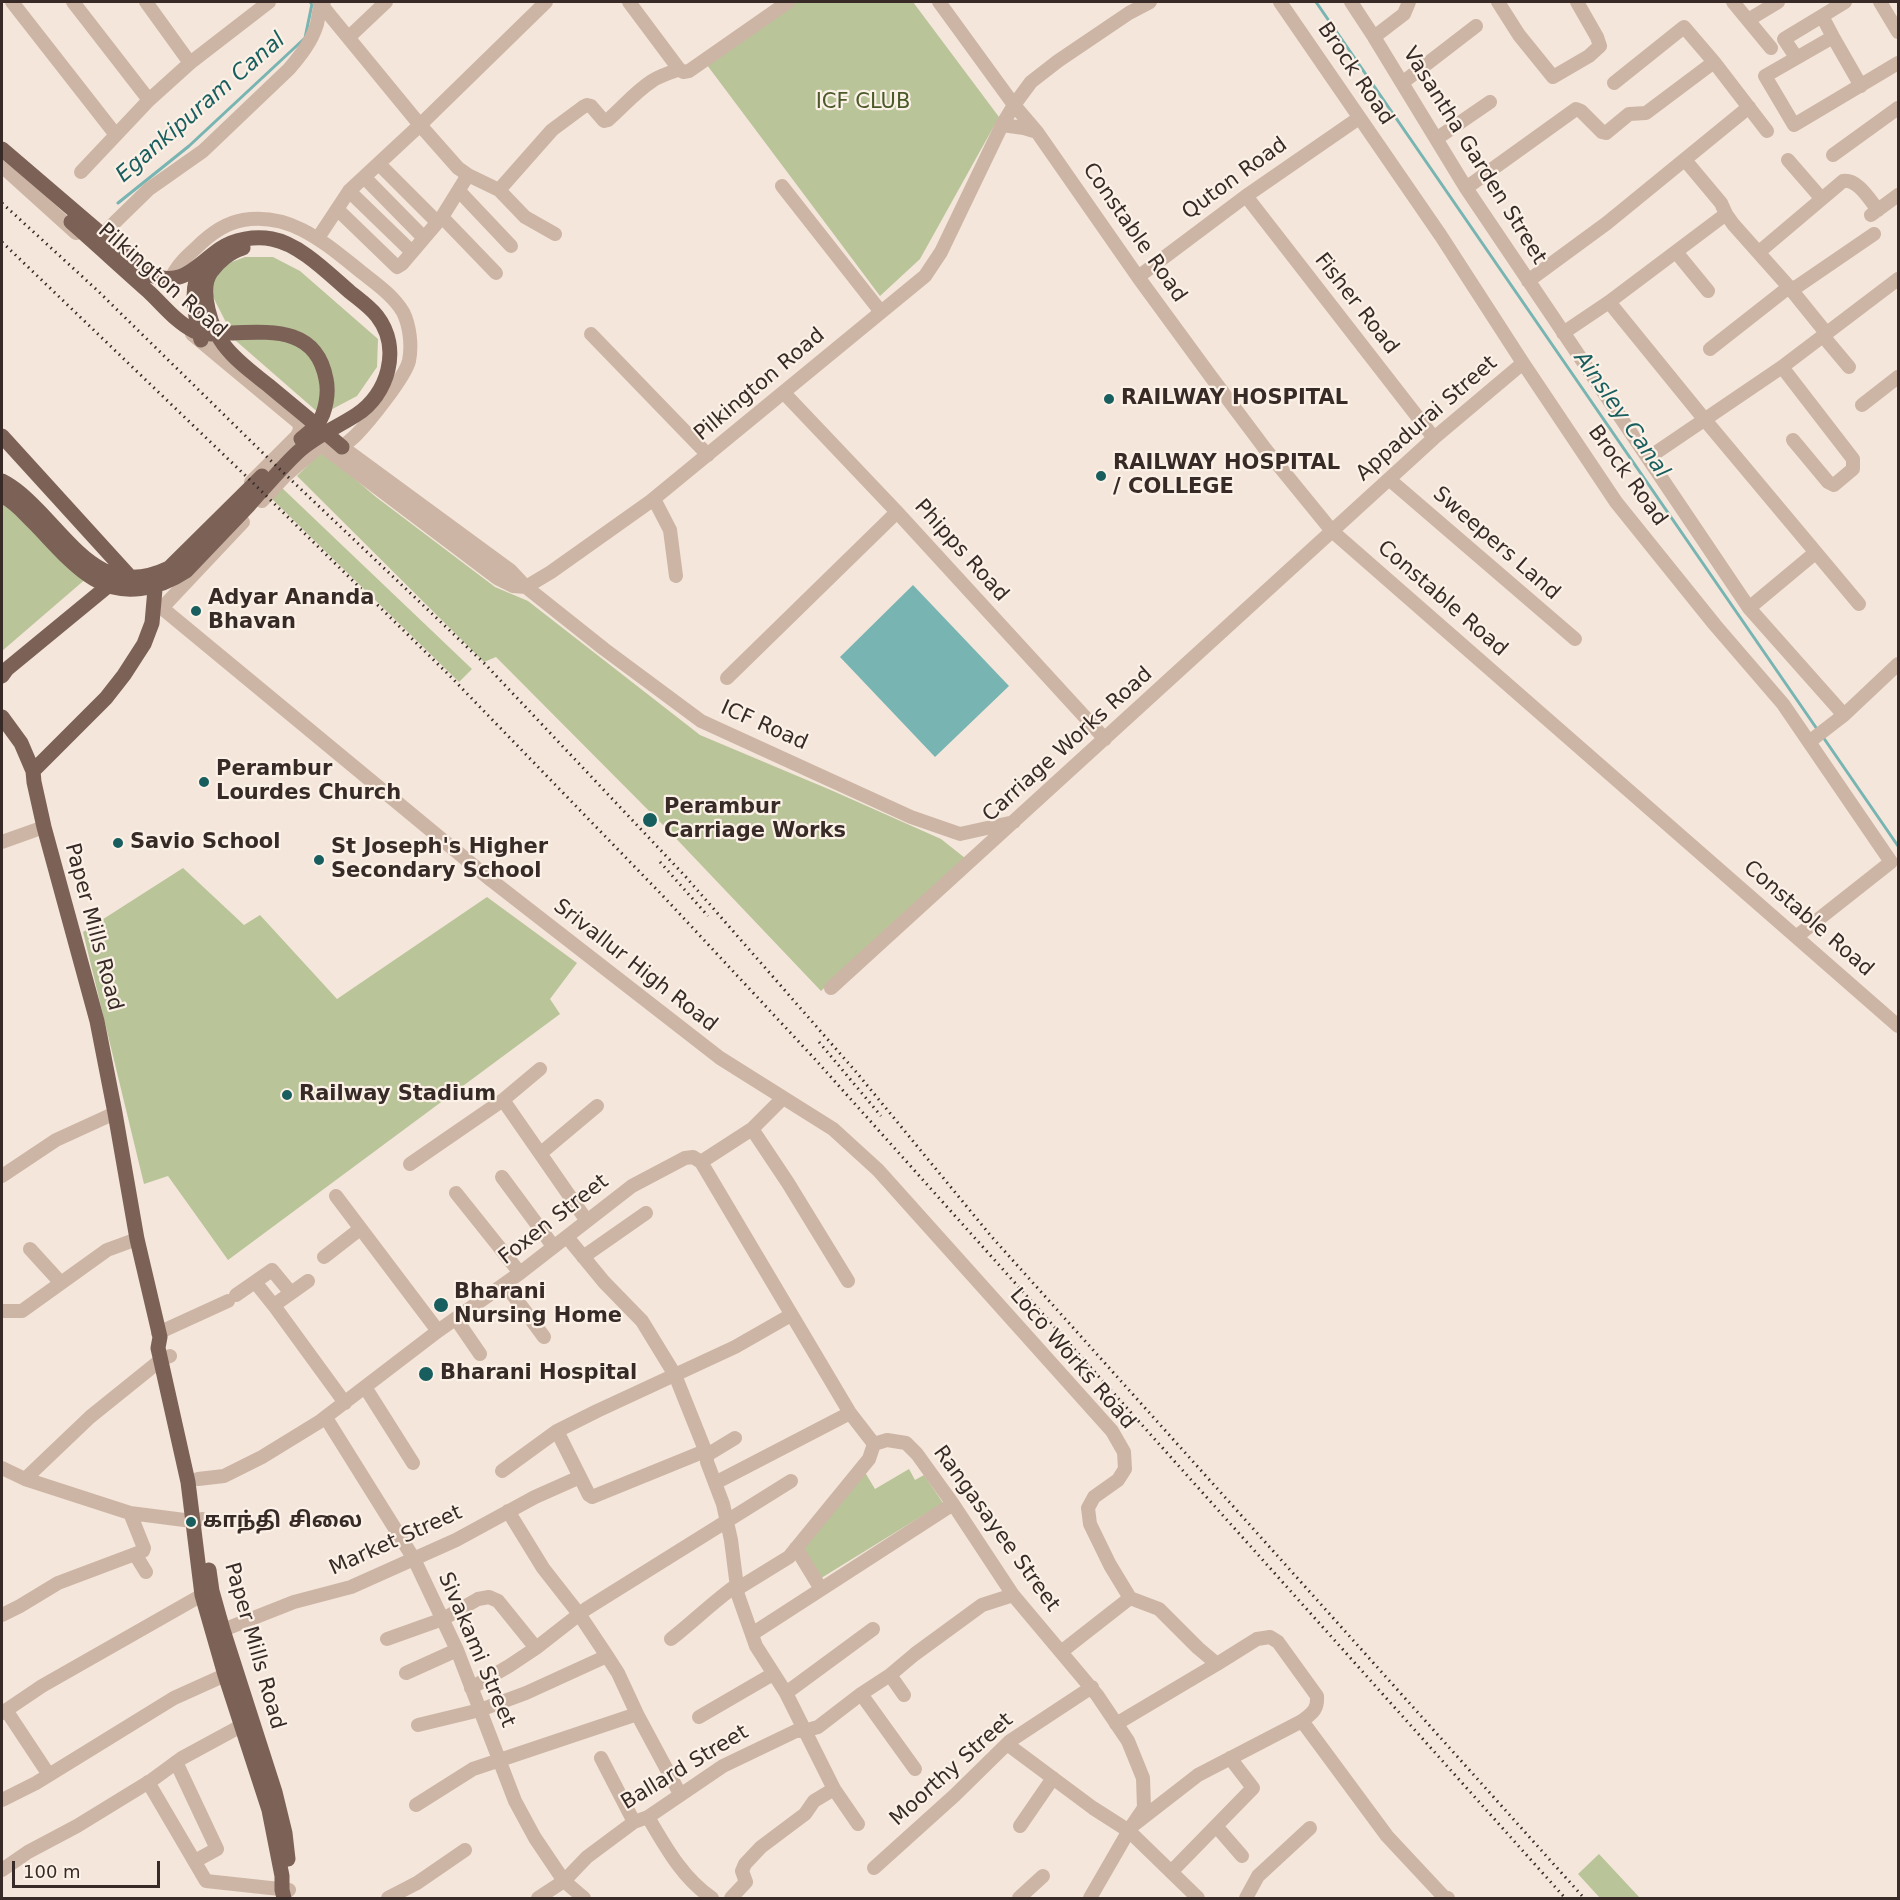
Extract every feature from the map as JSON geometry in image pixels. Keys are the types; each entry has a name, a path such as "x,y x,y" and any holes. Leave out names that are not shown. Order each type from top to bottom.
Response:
{"main road":[{"path":"2,148 148,274 171,279"},
{"path":"2,159 187,326 203,333 277,332 298,338 306,344 322,364 327,386 327,397 318,422"},
{"path":"2,496 16,505 82,571 96,581 130,589 156,586 186,571 310,441 370,405 387,375 390,348 384,327 368,307 299,250 272,239 242,240 221,248 198,274 194,296 201,343"},
{"path":"2,482 23,495 85,559 113,575 136,578 146,576 169,568 318,422 354,406 374,385 380,366 381,349 369,321 299,260 277,248 252,246 239,249 221,262 208,264 185,276 171,279 161,285 151,298"},
{"path":"208,264 205,292 219,338 225,347 342,447"},
{"path":"2,436 124,578 158,605"},
{"path":"2,452 87,544 97,565 99,578 97,596"},
{"path":"33,771 106,698 144,644 158,605 155,567"},
{"path":"3,672 97,596 124,578"},
{"name":"Paper Mills Road","path":"2,717 21,743 33,771 44,826 97,1022 116,1113 137,1239 159,1335 167,1346 166,1358 197,1520 205,1590 223,1630 275,1792 285,1833 290,1875 286,1894"},
{"name":"Paper Mills Road","path":"166,1358 198,1479 197,1520"},
{"path":"205,1590 225,1675 270,1810 286,1894"}],"street":[{"path":"12,2 116,135"},
{"path":"73,2 149,100"},
{"path":"146,2 190,63"},
{"path":"81,172 149,100 190,63 269,2"},
{"path":"321,2 420,125 458,168 468,176 500,189 525,217 555,234"},
{"path":"109,228 149,189 203,151 290,69 302,54 317,24 321,2"},
{"path":"349,37 386,2"},
{"path":"318,237 349,191 546,2"},
{"path":"629,2 683,72 689,71 788,2"},
{"name":"Constable Road","path":"939,2 1014,105 1037,132 1138,277 1266,450 1332,531 1899,1026"},
{"name":"Pilkington Road","path":"526,587 560,566 654,499 925,276 941,252 1002,125 1031,82 1129,13 1150,2"},
{"name":"Brock Road","path":"1280,2 1441,236 1616,502 1715,625 1783,704 1895,860 1796,937"},
{"name":"Vasantha Garden Street","path":"1351,2 1466,189 1563,333"},
{"path":"1374,37 1404,14 1409,2"},
{"path":"1498,2 1519,34 1553,77 1589,56 1600,46 1577,2"},
{"path":"1733,2 1771,48"},
{"path":"1748,20 1778,2"},
{"path":"1796,57 1784,39 1845,2"},
{"path":"1884,3 1899,32"},
{"path":"1822,16 1861,86"},
{"path":"1402,84 1476,26"},
{"path":"1614,83 1684,27 1767,131"},
{"path":"1833,37 1765,76 1794,125 1899,63"},
{"path":"1466,189 1576,109 1606,133 1629,114 1646,113 1714,62"},
{"path":"500,189 552,130 583,107 591,106 604,121 608,120 655,78 679,69"},
{"path":"1436,139 1490,102"},
{"path":"1528,281 1607,223 1749,107"},
{"path":"1833,155 1899,108"},
{"name":"Quton Road","path":"1138,277 1246,196 1359,118"},
{"path":"1002,125 1037,132"},
{"path":"1685,160 1721,203 1726,214 1789,287 1849,367"},
{"path":"1788,160 1821,198"},
{"path":"379,164 496,273"},
{"name":"Pilkington Road","path":"2,166 201,343 299,423 300,430 297,436 169,559 155,567"},
{"path":"337,209 397,267 440,220 468,176"},
{"path":"364,177 424,238"},
{"path":"1759,252 1842,181 1853,182 1874,212 1899,195"},
{"path":"782,186 880,312"},
{"path":"349,191 412,252"},
{"path":"459,191 511,246"},
{"name":"Fisher Road","path":"1246,196 1434,438"},
{"path":"1726,214 1609,302 1563,333 1749,608 1844,715"},
{"path":"158,605 285,476 321,445 342,447 356,435 403,376 408,362 410,341 406,321 396,302 385,291 318,237 290,225 256,220 237,222 220,229 207,237 175,269 171,279"},
{"path":"1710,349 1789,287 1795,288 1874,234"},
{"path":"1676,252 1708,291"},
{"path":"1648,458 1782,367 1899,279"},
{"path":"1609,302 1859,604"},
{"path":"591,334 708,455"},
{"name":"Appadurai Street","path":"1332,531 1434,438 1523,363"},
{"path":"1782,367 1852,459 1853,469 1834,485 1828,482 1793,440"},
{"path":"1862,405 1899,377"},
{"name":"Phipps Road","path":"788,390 897,512 1109,736"},
{"name":"Phipps Road","path":"788,390 1109,736"},
{"path":"321,445 497,578 513,586 526,587"},
{"name":"ICF Road","path":"342,447 511,571 526,587 701,721 911,817 960,834 1015,821"},
{"name":"Sweepers Land","path":"1390,480 1575,639"},
{"path":"654,499 670,530 676,576"},
{"path":"727,678 897,512"},
{"name":"Carriage Works Road","path":"831,988 1332,531"},
{"path":"1749,608 1815,553"},
{"path":"124,578 155,567"},
{"name":"Srivallur High Road","path":"158,605 490,880 720,1058 783,1098"},
{"path":"1809,742 1844,715 1899,664"},
{"path":"2,842 44,826"},
{"path":"410,1164 503,1100 540,1069"},
{"name":"Foxen Street","path":"198,1479 224,1476 262,1457 326,1418 438,1330 520,1273 632,1186 685,1158 693,1157 700,1162 752,1129 783,1098"},
{"name":"Loco Works Road","path":"783,1098 833,1129 878,1170 1112,1431 1124,1452 1125,1469 1118,1480 1094,1497 1088,1508 1090,1524 1110,1565 1130,1598"},
{"path":"503,1100 587,1221"},
{"path":"541,1154 597,1106"},
{"path":"2,1176 56,1140 116,1113"},
{"path":"752,1129 848,1281"},
{"path":"671,1639 696,1620 714,1600 789,1557 869,1459 874,1444 850,1413 700,1162"},
{"path":"502,1177 553,1246"},
{"path":"456,1193 520,1273"},
{"path":"336,1196 438,1330"},
{"path":"583,1257 646,1213"},
{"path":"324,1257 360,1229"},
{"path":"567,1237 642,1321 675,1376 706,1453 727,1520 744,1614 756,1646 786,1694 834,1789 858,1824"},
{"path":"2,1311 22,1311 107,1250 137,1239"},
{"path":"30,1249 61,1283"},
{"path":"159,1335 232,1298 272,1270 291,1293"},
{"path":"275,1307 277,1303 308,1281"},
{"path":"255,1282 345,1403"},
{"path":"505,1284 544,1337"},
{"path":"502,1471 557,1431 735,1347 791,1315"},
{"path":"456,1318 480,1354"},
{"path":"25,1479 90,1417 166,1358"},
{"path":"365,1387 414,1463"},
{"path":"715,1483 850,1413"},
{"name":"Sivakami Street","path":"326,1418 414,1559 457,1650 515,1801 535,1838 564,1881 584,1899"},
{"path":"557,1431 590,1496 594,1497 706,1453 735,1438"},
{"name":"Rangasayee Street","path":"874,1444 887,1440 906,1443 917,1454 1013,1595 1092,1687 1128,1742 1143,1779 1144,1808 1090,1899"},
{"path":"2,1468 25,1479 130,1513 197,1520"},
{"name":"Market Street","path":"223,1630 294,1602 351,1587 456,1540 535,1497 580,1477"},
{"path":"471,1688 536,1648 579,1614 791,1482"},
{"path":"753,1634 953,1504"},
{"path":"508,1511 543,1568 579,1614 623,1682 637,1714 680,1794"},
{"path":"2,1615 58,1583 143,1551 144,1548 130,1513"},
{"path":"796,1548 821,1589"},
{"path":"135,1554 146,1572"},
{"path":"49,1775 4,1712 42,1686 205,1590"},
{"name":"Ballard Street","path":"538,1899 564,1881 587,1857 634,1822 648,1816 723,1766 796,1731 818,1726 982,1605 1013,1595"},
{"path":"387,1639 443,1619 478,1599 489,1597 498,1601 536,1648"},
{"path":"1061,1652 1130,1598 1159,1609 1217,1664"},
{"path":"786,1694 873,1629"},
{"path":"1116,1724 1257,1639 1270,1637 1278,1642 1317,1696 1318,1704 1302,1721 1198,1775 1130,1829"},
{"path":"406,1673 457,1650"},
{"path":"418,1725 480,1710 526,1693 607,1656"},
{"path":"699,1717 773,1674"},
{"path":"2,1800 49,1775 174,1698 225,1675"},
{"path":"890,1675 904,1695"},
{"name":"Moorthy Street","path":"874,1868 955,1795 1007,1744 1092,1687"},
{"path":"861,1694 915,1769"},
{"path":"416,1805 473,1769 637,1714"},
{"path":"1302,1721 1387,1836 1445,1898"},
{"path":"2,1870 28,1852 77,1826 148,1782 176,1762 241,1726"},
{"path":"1007,1744 1092,1808 1130,1829 1198,1899"},
{"path":"601,1758 634,1822"},
{"path":"1171,1872 1253,1788 1230,1758"},
{"path":"176,1762 217,1849 195,1861"},
{"path":"1020,1826 1053,1778"},
{"path":"148,1782 206,1881 286,1894"},
{"path":"731,1899 746,1882 742,1871 745,1864 761,1847 805,1814 814,1801 834,1789"},
{"path":"648,1816 671,1856 703,1893 712,1899"},
{"path":"1216,1826 1242,1856"},
{"path":"1246,1899 1258,1876 1310,1828"},
{"path":"388,1899 465,1850"},
{"path":"1019,1899 1043,1876"}],"green space":[{"name":"ICF CLUB","path":"790,2 913,2 999,117 920,259 880,296 707,65"},
{"path":"245,257 273,257 300,271 378,339 377,367 357,396 321,415 235,340 210,291 211,279 229,263"},
{"path":"322,451 376,497 495,587 528,601 700,735 941,839 965,858 821,991 667,829 496,657 484,662 297,476"},
{"path":"280,486 472,669 459,682 271,498"},
{"path":"2,502 88,577 2,651"},
{"name":"Railway Stadium","path":"183,868 244,925 260,915 337,999 487,897 577,963 550,999 560,1014 228,1260 168,1176 144,1184 83,932"},
{"path":"863,1469 875,1489 909,1469 915,1480 924,1475 943,1503 818,1580 800,1552"},
{"path":"1599,1854 1640,1898 1600,1898 1578,1874"}],"water":[{"path":"913,585 1009,686 935,757 840,657"}],"waterway":[{"name":"Egankipuram Canal","path":"118,203 189,146 305,38 312,4 310,2"},
{"name":"Ainsley Canal","path":"1316,2 1817,729"},
{"name":"Ainsley Canal","path":"1823,737 1898,846"}],"railway":[{"path":"2,203 98,291 268,458 485,664 685,876 857,1073 991,1236 1584,1898"},
{"path":"2,242 449,675 663,896 813,1057 1565,1898"},
{"path":"660,862 708,916"},
{"path":"819,1042 881,1116"}],"place":[{"name":"RAILWAY HOSPITAL","path":"1109,399"},
{"name":"RAILWAY HOSPITAL / COLLEGE","path":"1101,476"},
{"name":"Adyar Ananda Bhavan","path":"196,611"},
{"name":"Perambur Lourdes Church","path":"204,782"},
{"name":"Perambur Carriage Works","path":"650,820"},
{"name":"Savio School","path":"118,843"},
{"name":"St Joseph's Higher Secondary School","path":"319,860"},
{"name":"Railway Stadium","path":"287,1095"},
{"name":"Bharani Nursing Home","path":"441,1305"},
{"name":"Bharani Hospital","path":"426,1374"},
{"name":"காந்தி சிலை","path":"191,1522"}]}
